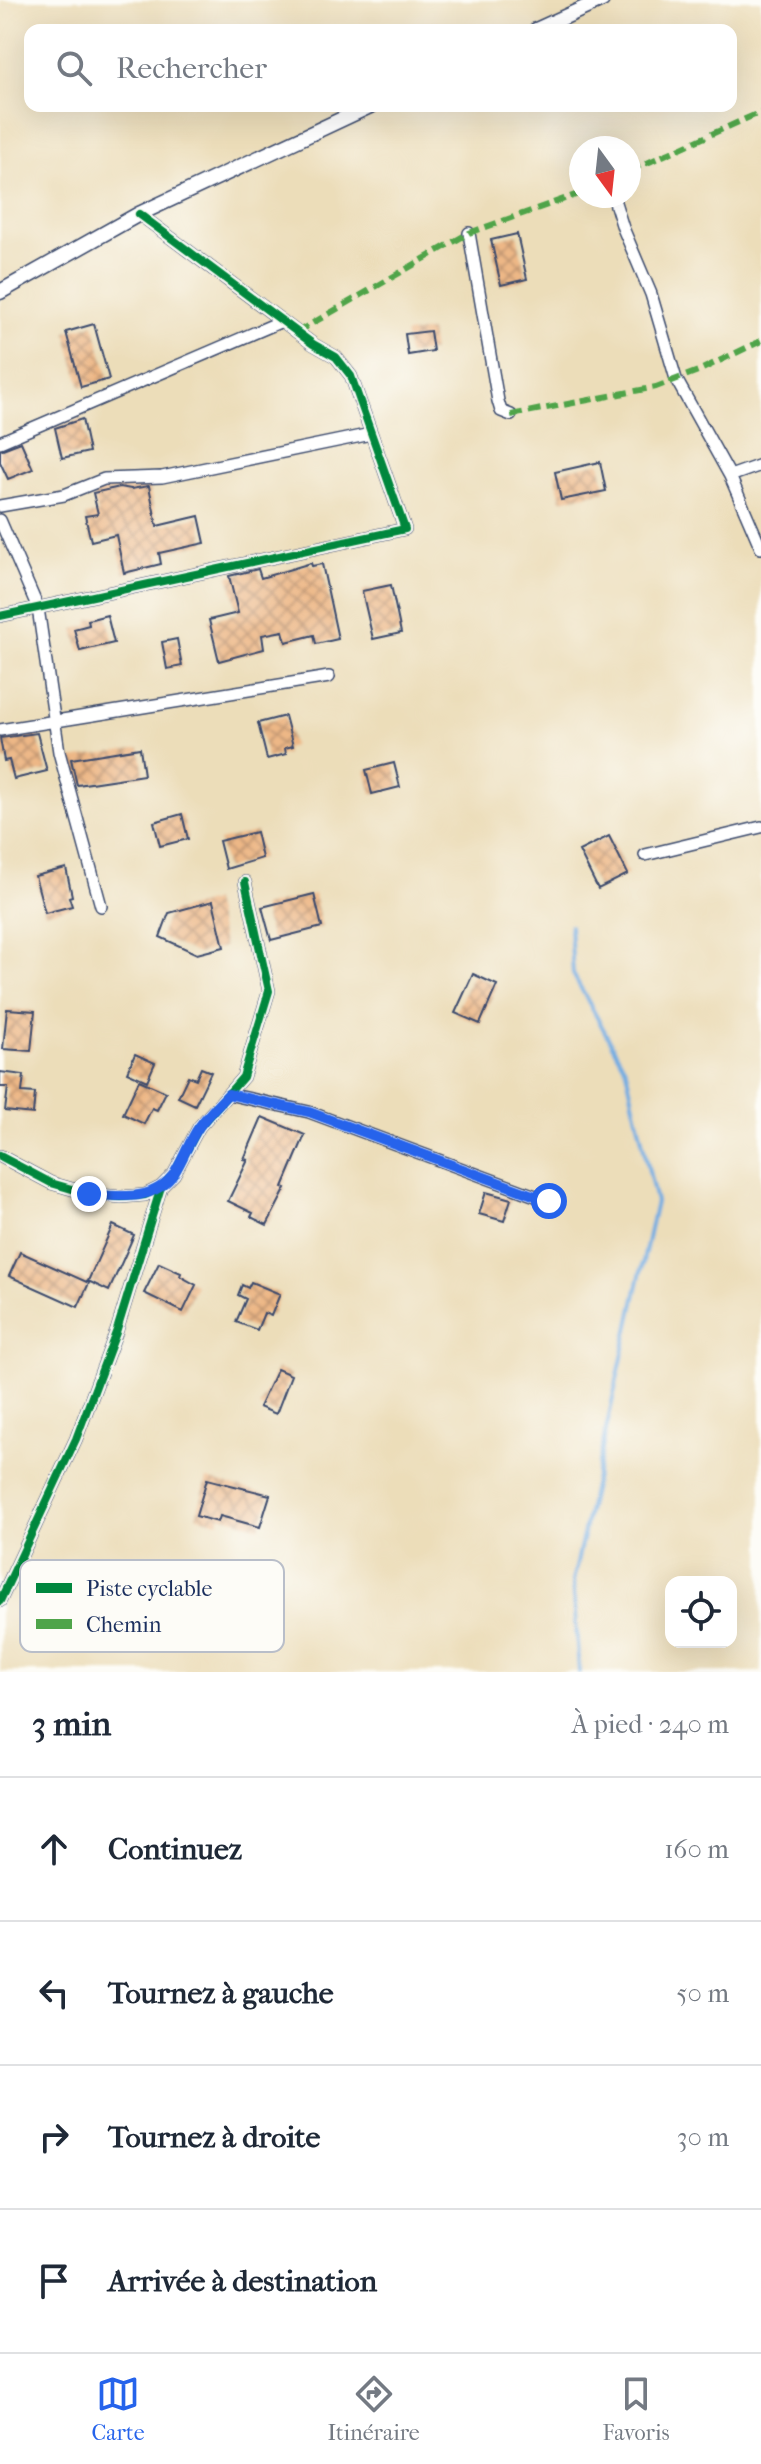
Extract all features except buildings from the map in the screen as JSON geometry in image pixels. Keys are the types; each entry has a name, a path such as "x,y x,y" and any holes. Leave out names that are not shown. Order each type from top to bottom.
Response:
{"street":[{"path":"549,24 602,0"},
{"path":"0,292 139,214 357,112"},
{"path":"617,208 651,294 676,379 730,476 761,548"},
{"path":"0,616 405,529 351,376 336,357 282,321 139,214"},
{"path":"469,233 498,401 501,411 511,415"},
{"path":"0,442 282,321"},
{"path":"0,506 64,495 104,479 162,477 371,434"},
{"path":"730,476 761,465"},
{"path":"0,520 38,608 59,752 101,906"},
{"path":"0,730 329,677"},
{"path":"645,855 761,827"},
{"path":"0,1156 51,1183 89,1194 121,1197 145,1195 161,1187 174,1174 199,1127 243,1077 269,991 245,882"},
{"path":"228,1094 309,1112 549,1201"},
{"path":"0,1601 76,1439 117,1330 161,1187"}],"waterway":[{"path":"570,926 573,974 626,1070 656,1202 573,1581 579,1672"}],"marked path":[{"path":"641,166 761,112"},
{"path":"297,332 469,233 569,197"},
{"path":"511,415 656,387 761,341"}],"cycle path":[{"path":"0,616 405,529 351,376 336,357 313,344 139,214"},
{"path":"0,1156 51,1183 89,1194 121,1197 145,1195 161,1187 174,1174 199,1127 243,1077 269,991 245,882"},
{"path":"0,1601 76,1439 117,1330 161,1187"}],"route":[{"path":"89,1194 121,1197 145,1195 161,1187 174,1174 199,1127 228,1094 309,1112 549,1201"}]}
